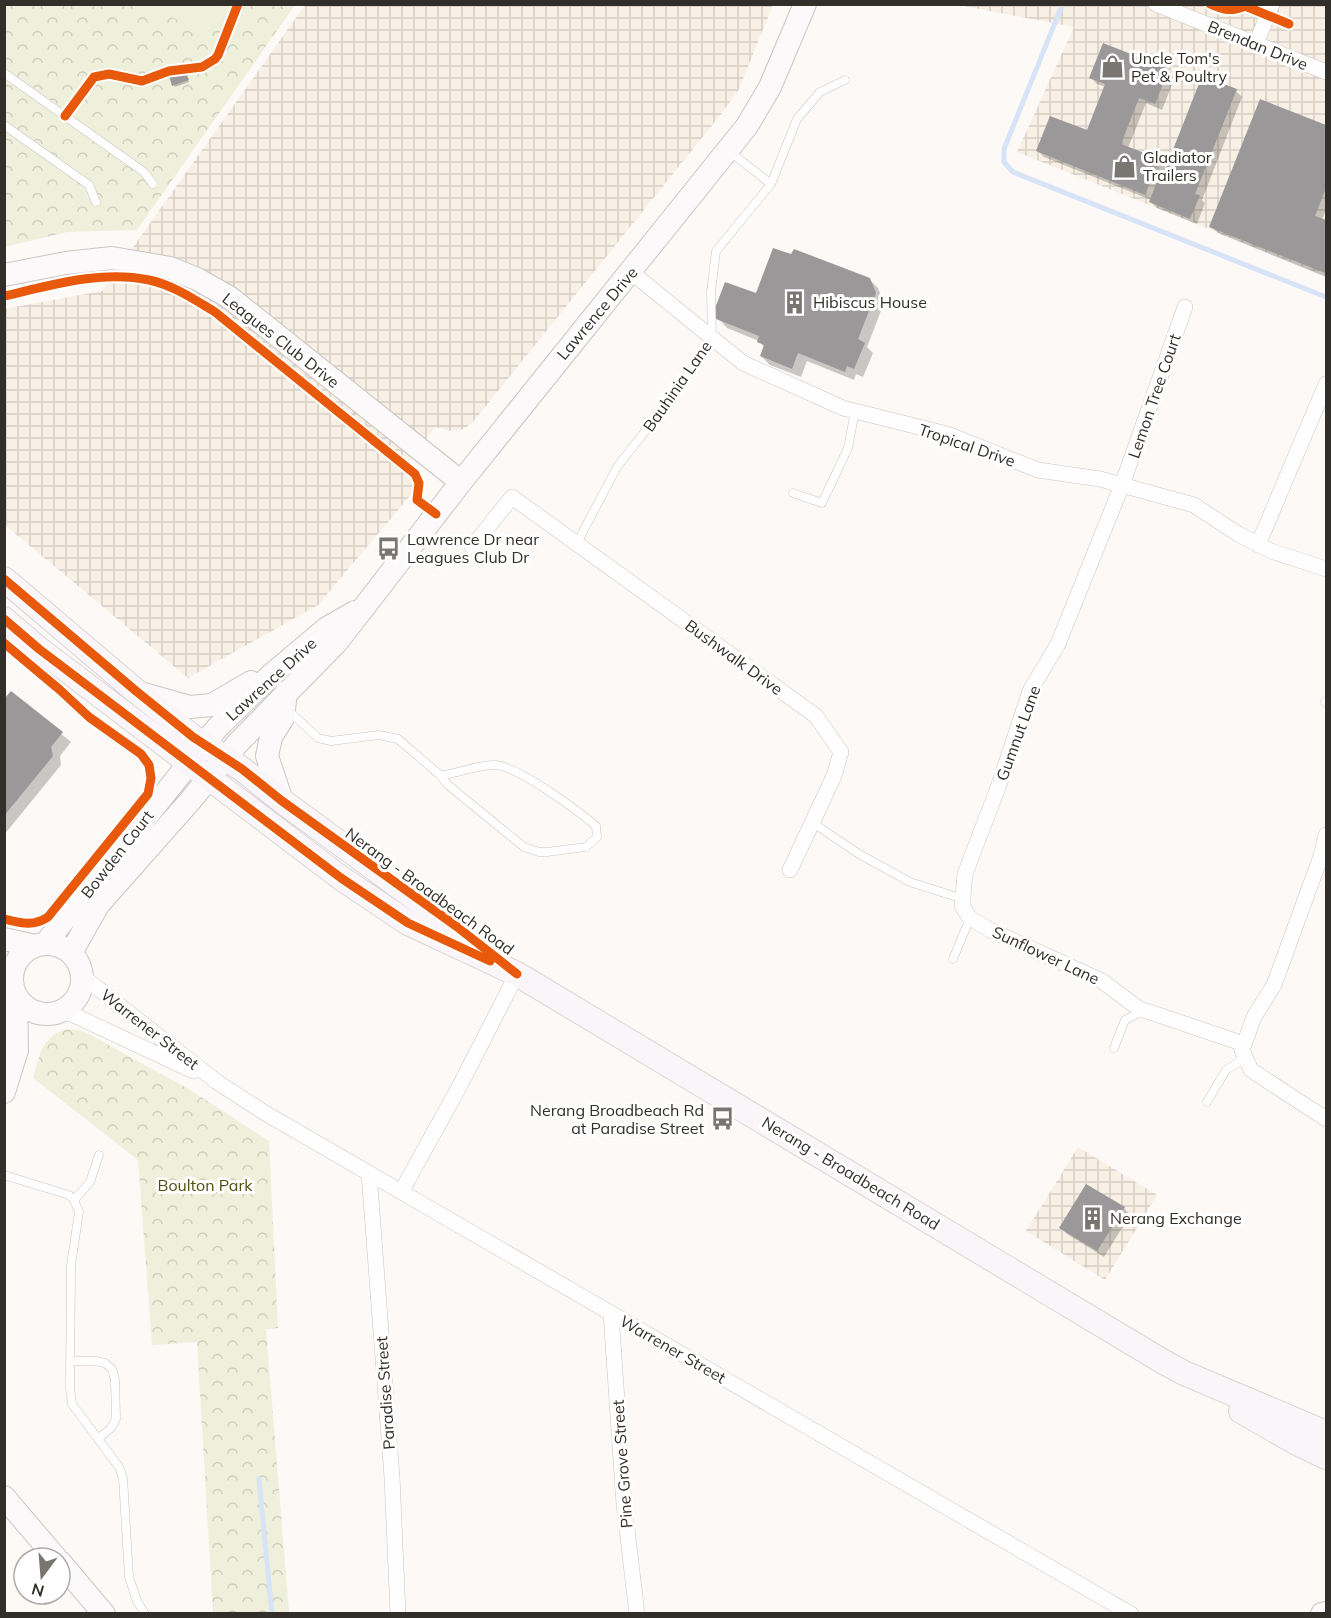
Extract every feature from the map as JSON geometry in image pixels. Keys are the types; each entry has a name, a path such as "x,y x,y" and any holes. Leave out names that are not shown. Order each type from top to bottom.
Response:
{"main road":[{"name":"Nerang - Broadbeach Road","path":"4,579 136,691 204,744 242,769 282,801 456,926 517,974"},
{"name":"Nerang - Broadbeach Road","path":"4,619 39,649 209,779 341,878 408,923 517,974 1184,1373 1250,1416 1326,1457"},
{"name":"Nerang - Broadbeach Road","path":"1184,1373 1326,1433"}],"street":[{"name":"Lawrence Drive","path":"209,779 225,758 285,699 337,642 558,359 728,151 761,105 805,4"},
{"name":"Brendan Drive","path":"1156,4 1326,72"},
{"path":"1256,44 1272,4"},
{"name":"Leagues Club Drive","path":"4,275 66,263 112,258 170,268 197,279 229,297 461,482"},
{"name":"Tropical Drive","path":"631,272 742,363 843,408 947,434 1038,470 1100,479 1194,505 1258,545 1326,568"},
{"name":"Lemon Tree Court","path":"1122,485 1185,307"},
{"path":"1258,545 1326,384"},
{"name":"Gumnut Lane","path":"970,918 962,906 965,874 993,804 1030,691 1058,644 1122,485"},
{"name":"Bushwalk Drive","path":"472,548 512,497 816,716 841,752 834,776 790,870"},
{"name":"Lawrence Drive","path":"188,763 270,676 327,628 364,607"},
{"path":"136,691 190,707 212,705 233,694 245,684 270,676"},
{"path":"282,801 267,756 271,737 283,718 285,699"},
{"name":"Bowden Court","path":"40,945 188,763"},
{"name":"Bowden Court","path":"71,953 98,905 209,779"},
{"path":"1245,1051 1254,1017 1277,978 1321,856 1326,835"},
{"name":"Sunflower Lane","path":"970,918 990,930 1102,981 1138,1008 1245,1051 1251,1070 1326,1119"},
{"path":"4,939 57,946 71,953 78,963 82,976 81,988 77,997 57,1012 17,1050"},
{"path":"4,1092 17,1050 11,984 13,971 25,953 40,945"},
{"path":"401,1192 457,1091 517,974"},
{"name":"Warrener Street","path":"82,976 217,1083 264,1113 1131,1614"},
{"path":"11,984 29,1009 43,1014 57,1012"},
{"name":"Warrener Street","path":"57,1012 217,1083"},
{"name":"Paradise Street","path":"369,1173 392,1477 398,1614"},
{"name":"Pine Grove Street","path":"611,1313 624,1504 637,1614"},
{"path":"4,1497 46,1546"},
{"path":"72,1576 104,1614"},
{"path":"1322,1614 1326,1613"}],"lane":[{"path":"4,73 144,172 153,184"},
{"name":"Bauhinia Lane","path":"577,543 617,467 683,383 712,339 711,292 716,251 771,184 797,119 820,92 845,80"},
{"path":"4,125 89,185 96,202"},
{"path":"728,151 771,184"},
{"path":"793,493 822,503 849,448 855,411"},
{"path":"285,699 314,735 325,740 337,741 379,735 398,739 440,775 458,794 532,850 547,852 586,847 597,837 596,826 518,771 497,765 485,765 455,774 440,775"},
{"path":"813,823 859,854 910,882 963,898"},
{"path":"953,959 970,918"},
{"path":"1114,1048 1125,1020 1144,1010"},
{"path":"1207,1102 1226,1070 1245,1051"},
{"path":"74,1200 90,1182 99,1155"},
{"path":"4,1175 69,1195 79,1212 72,1265 70,1360 72,1404 119,1467 123,1478 129,1577 137,1601 145,1614"},
{"path":"70,1360 95,1360 105,1363 112,1369 115,1380 116,1419 111,1428 99,1438"}],"shaded area":[{"path":"305,5 773,5 738,91 722,113 473,422 464,429 450,431 435,427 403,469 414,479 414,491 318,605 188,678 5,525 4,309 102,291"},
{"path":"958,5 1326,5 1326,276 1017,152 1074,27"},
{"path":"1078,1147 1157,1195 1105,1280 1026,1231"}],"green space":[{"path":"224,4 212,34 141,5"},
{"path":"4,5 295,5 137,230 67,232 5,247"},
{"name":"Boulton Park","path":"66,1029 87,1033 192,1091 269,1141 278,1328 266,1329 289,1613 213,1613 197,1342 152,1345 138,1160 33,1078 46,1042 58,1032"}],"building":[{"path":"1103,43 1169,69 1155,104 1139,98 1121,144 1160,159 1145,195 1036,151 1050,116 1087,130 1105,84 1089,78"},
{"path":"185,70 189,80 172,86 169,76"},
{"path":"1202,76 1237,89 1195,194 1200,195 1190,219 1149,202 1158,179 1161,180"},
{"path":"1260,99 1326,125 1326,188 1315,216 1326,220 1325,273 1209,227"},
{"name":"Hibiscus House","path":"773,248 791,254 794,249 870,278 876,293 858,339 865,343 854,369 847,366 845,372 798,353 792,369 760,356 764,345 757,342 759,336 716,319 714,311 725,282 756,293"},
{"path":"11,691 63,732 51,747 53,756 4,816 4,699"},
{"name":"Nerang Exchange","path":"1086,1184 1125,1207 1097,1251 1059,1228"}],"waterway":[{"path":"1061,8 1004,149 1004,162 1013,172 1326,297"},
{"path":"259,1479 272,1614"}],"cycle path":[{"path":"65,116 94,77 109,74 142,81 169,71 202,67 215,59 238,4"},
{"path":"1210,4 1227,10 1245,6 1289,24"},
{"path":"4,296 58,283 113,277 149,280 175,289 215,312 415,474 419,483 417,500 436,514"},
{"path":"4,579 193,737 242,769 282,801 456,926 517,974"},
{"path":"4,619 39,649 341,878 408,923 490,961"},
{"path":"4,643 89,717 141,754 149,765 151,778 148,794 48,917 32,923 4,919"}],"place":[{"name":"Uncle Tom's Pet & Poultry","path":"1113,67"},
{"name":"Gladiator Trailers","path":"1125,166"},
{"name":"Hibiscus House","path":"795,302"},
{"name":"Lawrence Dr near Leagues Club Dr","path":"389,548"},
{"name":"Nerang Broadbeach Rd at Paradise Street","path":"722,1119"},
{"name":"Nerang Exchange","path":"1092,1218"}]}
